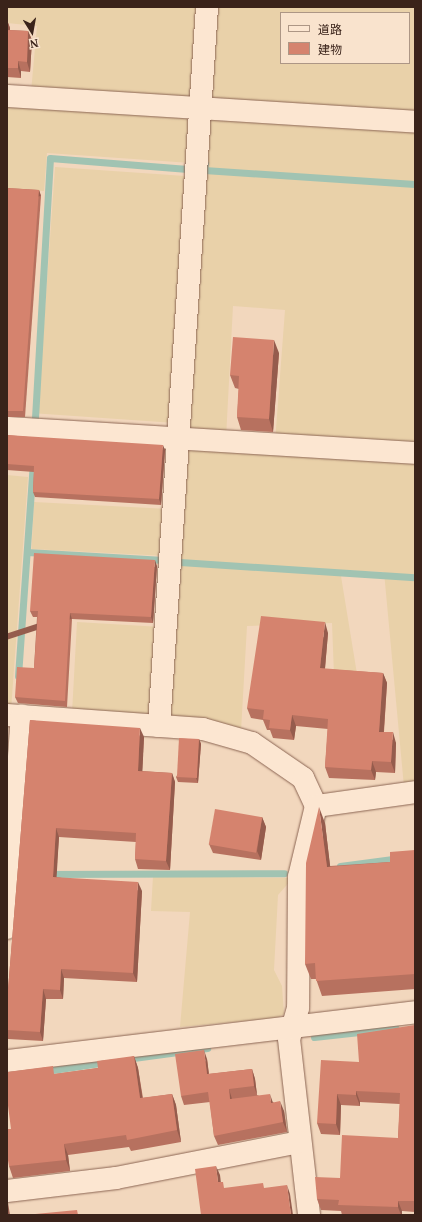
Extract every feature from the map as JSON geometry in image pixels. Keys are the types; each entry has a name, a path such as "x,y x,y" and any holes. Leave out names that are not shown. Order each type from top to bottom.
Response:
{"street":[{"path":"159,726 207,7"},
{"path":"7,96 415,122"},
{"path":"7,428 415,453"},
{"path":"7,928 15,716 203,729 252,743 303,778 316,806 299,877 298,1008 289,1039 309,1215"},
{"path":"316,806 415,792"},
{"path":"7,1061 293,1024 415,1012"},
{"path":"7,1191 116,1178 300,1142"}],"shaded area":[{"path":"7,7 201,7 195,102 31,92 37,26 7,23"},
{"path":"211,7 415,7 415,116 205,104"},
{"path":"7,100 191,112 191,163 47,153 44,191 7,189"},
{"path":"204,115 415,126 415,449 275,442 285,310 233,306 226,438 186,436"},
{"path":"55,167 189,176 171,423 38,413"},
{"path":"182,448 415,461 415,785 404,787 384,572 340,570 357,674 334,675 332,623 247,626 241,731 165,715"},
{"path":"7,475 28,477 11,710 7,710"},
{"path":"34,502 169,509 166,556 32,549"},
{"path":"77,622 161,627 155,712 146,717 72,713"},
{"path":"153,876 293,878 278,895 274,970 282,986 284,1014 278,1018 180,1027 190,912 151,911"}],"building":[{"path":"7,30 28,31 27,62 18,61 18,68 7,68"},
{"path":"7,188 39,190 23,411 7,411"},
{"path":"233,337 274,340 269,419 237,417 239,376 230,375"},
{"path":"7,435 163,445 159,499 33,492 34,466 7,464"},
{"path":"34,553 155,560 151,617 70,613 65,701 15,697 17,667 34,668 38,611 30,611"},
{"path":"261,616 325,622 320,668 383,673 379,732 393,732 391,762 372,761 371,770 325,767 328,719 292,715 290,730 269,728 270,720 263,719 264,710 247,708"},
{"path":"30,720 140,728 138,771 172,773 166,861 135,859 136,833 56,828 53,877 138,882 133,973 61,969 60,990 43,989 40,1032 7,1030 7,1002"},
{"path":"179,738 199,739 197,778 177,777"},
{"path":"319,807 327,867 390,862 390,852 415,850 415,974 316,981 315,963 305,964 306,863"},
{"path":"215,809 262,817 256,853 209,844"},
{"path":"415,1025 415,1201 398,1201 398,1207 338,1205 339,1200 317,1199 315,1177 340,1178 342,1135 398,1138 400,1093 356,1091 356,1095 337,1094 336,1124 317,1123 321,1060 359,1062 357,1034"},
{"path":"204,1050 207,1074 252,1069 254,1086 229,1089 230,1099 270,1094 271,1103 280,1101 283,1122 214,1136 208,1092 181,1096 175,1054"},
{"path":"134,1056 140,1098 172,1094 177,1130 127,1140 126,1135 64,1144 66,1160 9,1166 7,1155 7,1129 11,1129 7,1098 7,1072 53,1066 54,1074 98,1068 97,1061"},
{"path":"216,1166 218,1182 223,1182 224,1188 263,1183 264,1188 287,1185 291,1215 201,1215 195,1169"},
{"path":"77,1210 78,1215 25,1215"}],"waterway":[{"path":"35,418 50,158 188,169"},
{"path":"205,164 204,170 415,184"},
{"path":"18,676 33,463"},
{"path":"27,552 164,560"},
{"path":"180,562 415,577"},
{"path":"340,866 415,856"},
{"path":"48,874 284,873"},
{"path":"314,1037 396,1028"},
{"path":"126,1059 207,1048"},
{"path":"46,1071 106,1062"}]}
